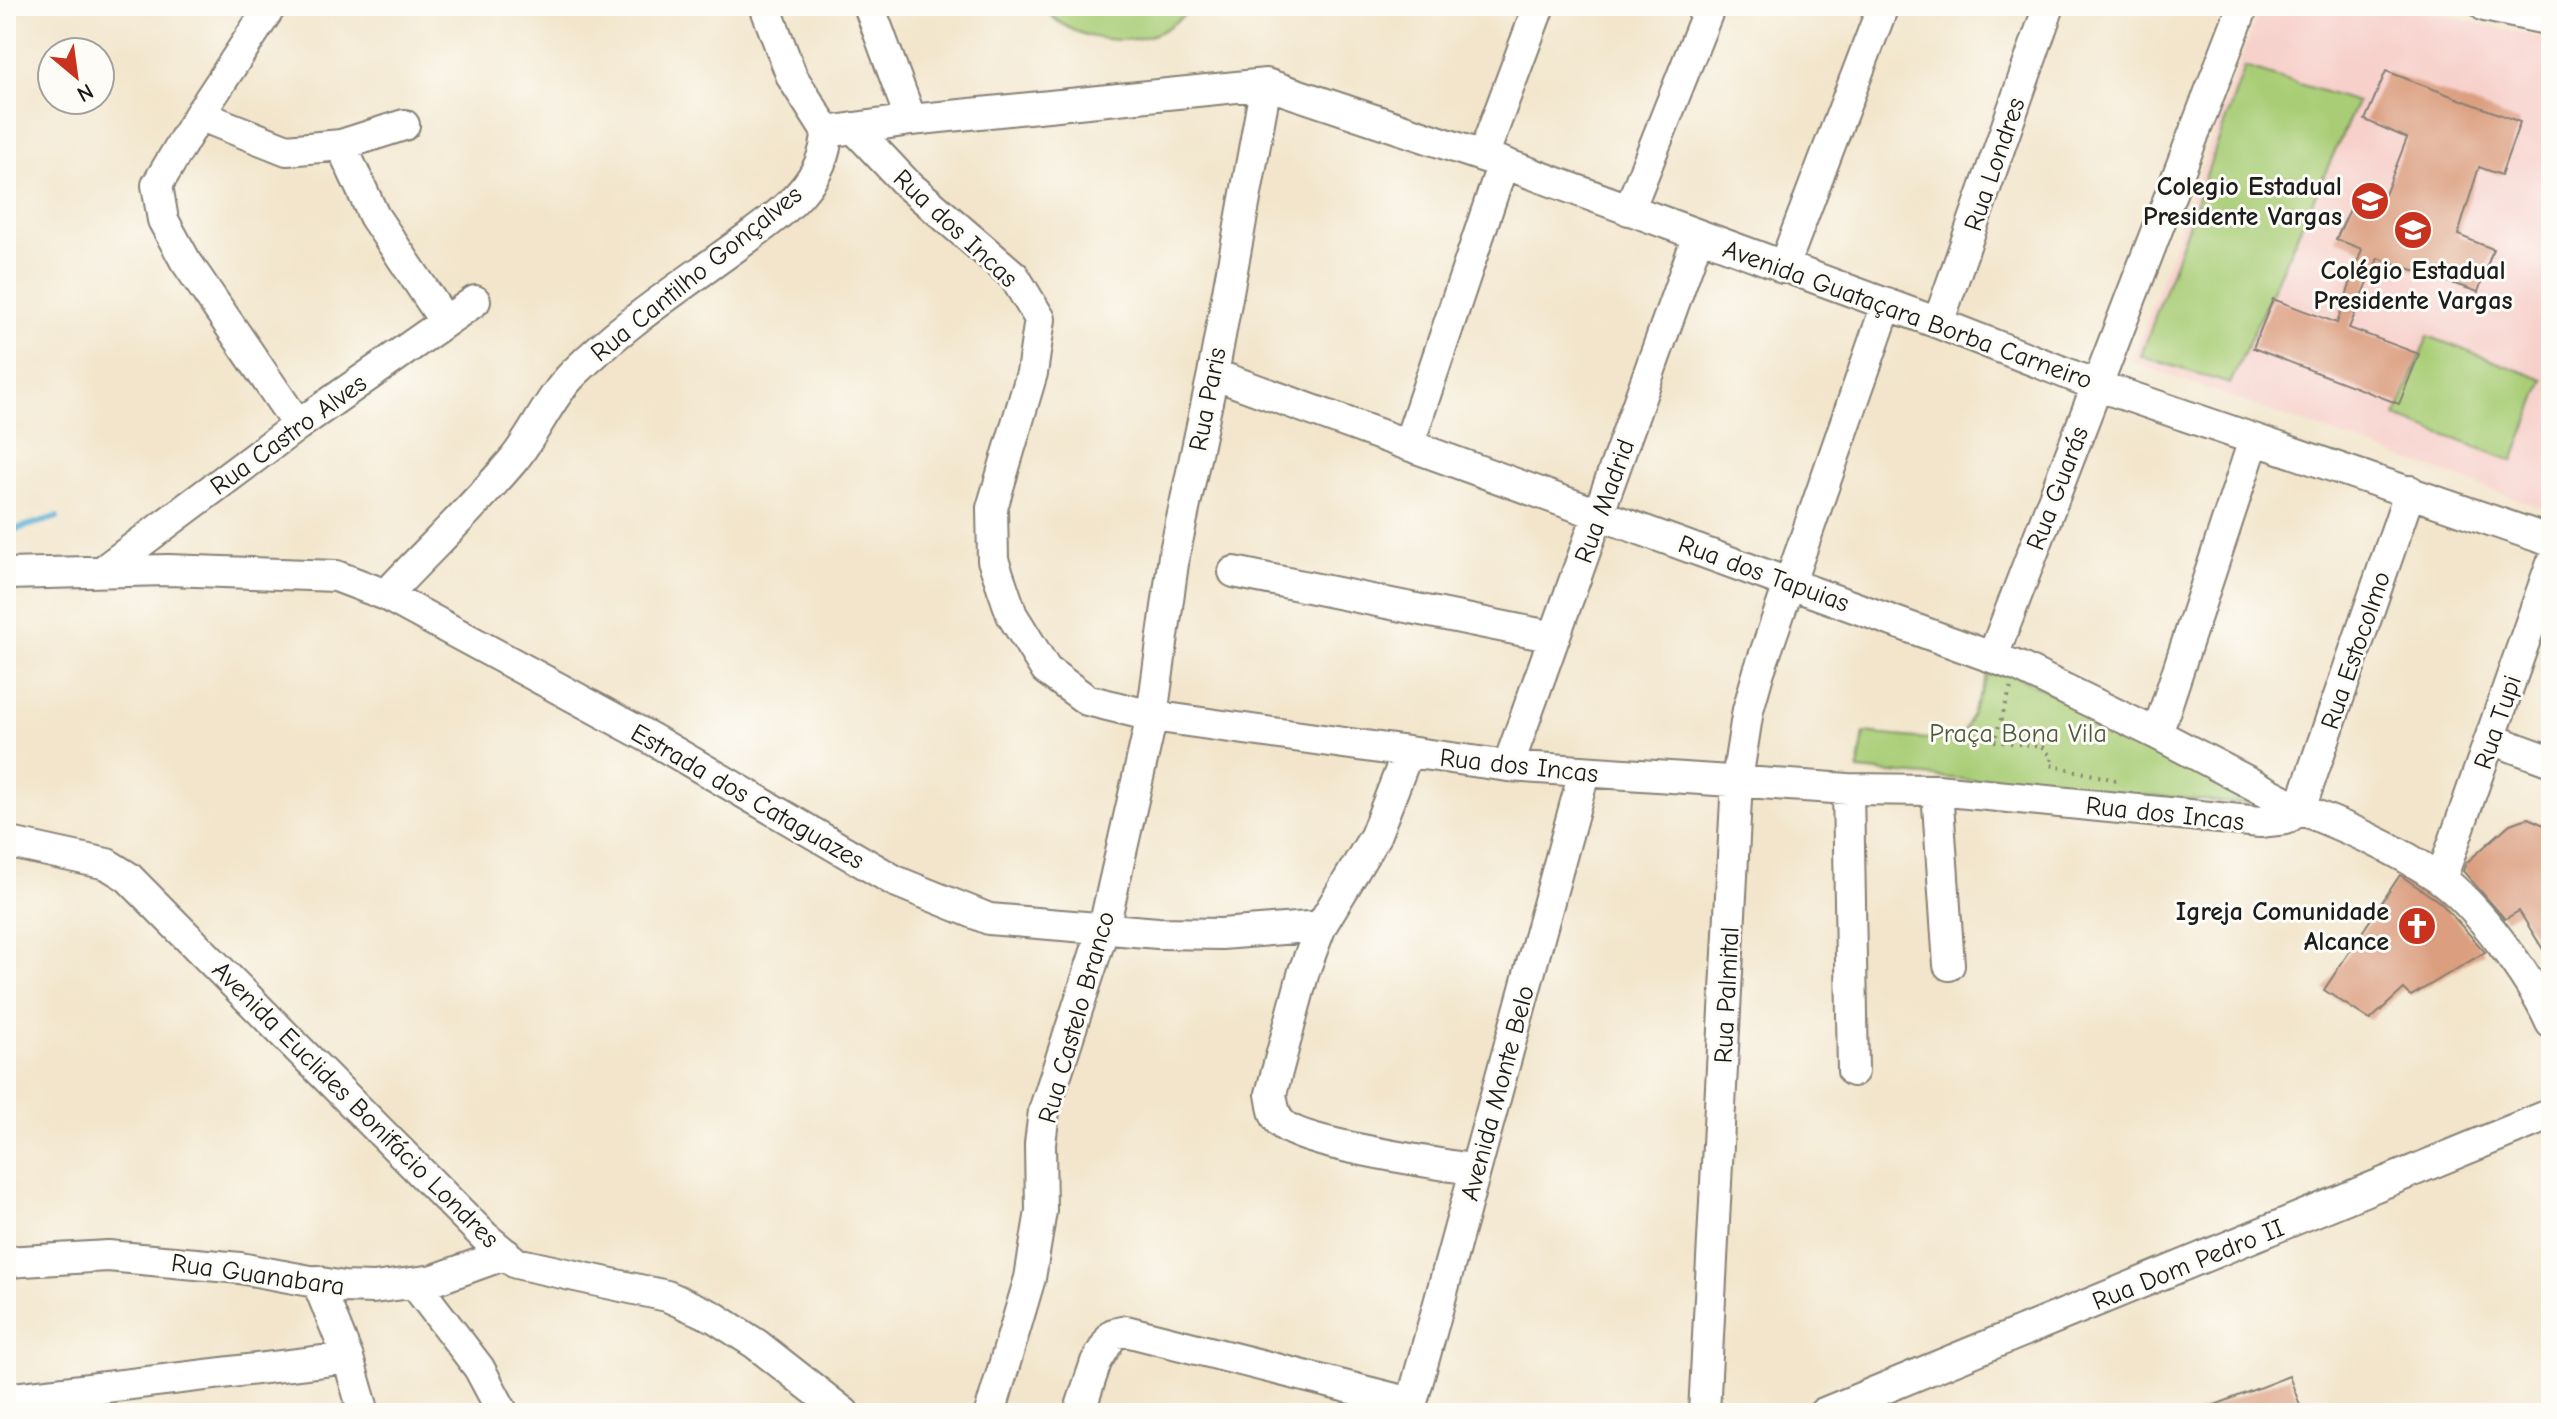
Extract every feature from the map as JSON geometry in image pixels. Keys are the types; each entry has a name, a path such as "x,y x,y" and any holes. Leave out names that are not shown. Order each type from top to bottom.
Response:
{"street":[{"path":"271,6 157,185 163,220 185,260 298,425"},
{"name":"Rua dos Incas","path":"765,6 792,77 840,130 1014,276 1040,319 1032,373 992,508 993,560 1012,615 1046,670 1087,700 1152,716 1407,754 1584,773 1848,789 1937,790 2260,822 2286,819 2300,809"},
{"path":"869,6 911,120"},
{"path":"1409,443 1539,6"},
{"path":"1629,210 1710,6"},
{"path":"1783,268 1883,6"},
{"name":"Rua Londres","path":"1938,323 2049,6"},
{"name":"Rua Guarás","path":"2006,661 2096,385 2243,6"},
{"path":"2485,6 2551,20"},
{"path":"840,130 1266,84"},
{"name":"Avenida Guataçara Borba Carneiro","path":"1266,84 1493,160 1938,323 2096,385 2551,541"},
{"name":"Rua Paris","path":"1152,716 1174,556 1213,374 1266,84"},
{"path":"199,115 287,150 341,145 404,125"},
{"name":"Rua Cantilho Gonçalves","path":"386,595 510,464 535,432 570,377 602,346 774,218 813,180 840,130"},
{"path":"341,145 374,216 444,320"},
{"name":"Rua Madrid","path":"1508,766 1698,236"},
{"name":"Rua Castro Alves","path":"104,570 298,425 475,301"},
{"name":"Rua Palmital","path":"1704,1413 1737,780 1748,710 1887,304"},
{"name":"Rua dos Tapuias","path":"1213,374 2006,661 2157,734 2300,809"},
{"path":"2157,734 2254,440"},
{"name":"Rua Estocolmo","path":"2300,809 2410,491"},
{"name":"Rua Tupi","path":"2441,879 2551,565"},
{"name":"Estrada dos Cataguazes","path":"6,574 104,570 336,576 386,595 652,739 895,881 989,919 1034,926 1104,927 1158,933 1221,934 1321,926"},
{"path":"1234,572 1554,637"},
{"name":"Rua Castelo Branco","path":"990,1413 1030,1278 1041,1211 1040,1144 1044,1111 1104,927 1152,716"},
{"path":"2491,739 2551,761"},
{"path":"1407,754 1375,836 1321,926 1304,971 1271,1094 1274,1112 1282,1124 1309,1137 1475,1170"},
{"name":"Avenida Monte Belo","path":"1410,1408 1584,773"},
{"path":"1848,789 1853,1071"},
{"path":"1937,790 1949,965"},
{"path":"2300,809 2390,848 2441,879 2501,944 2542,1002 2551,1023"},
{"name":"Avenida Euclides Bonifácio Londres","path":"6,842 107,864 128,877 516,1263 667,1296 714,1317 756,1344 844,1413"},
{"name":"Rua Dom Pedro II","path":"1824,1413 2551,1114"},
{"name":"Rua Guanabara","path":"6,1262 108,1256 240,1268 373,1288 415,1284 465,1271 506,1254"},
{"path":"317,1281 348,1358 364,1413"},
{"path":"415,1284 479,1368 503,1413"},
{"path":"1079,1413 1096,1362 1113,1334 1141,1333 1410,1408"},
{"path":"6,1399 348,1358"}],"path":[{"path":"2006,661 1994,741 2042,747 2052,757 2050,765 2124,782"}],"shaded area":[{"name":"Colegio Estadual Presidente Vargas","path":"2260,6 2402,6 2551,40 2551,511 2132,362"}],"green space":[{"path":"1041,6 1196,6 1160,32 1124,40 1078,32 1052,17"},
{"path":"2245,67 2357,102 2230,384 2141,356"},
{"path":"2428,336 2544,380 2513,461 2396,417"},
{"name":"Praça Bona Vila","path":"1992,664 2279,807 1858,770 1864,733 1960,742"}],"building":[{"path":"2386,71 2520,122 2501,175 2479,167 2458,235 2493,249 2478,292 2378,258 2349,328 2419,354 2399,404 2253,348 2273,299 2337,323 2362,249 2336,239 2354,201 2381,205 2407,138 2365,120"},
{"path":"2528,818 2551,828 2551,962 2519,911 2505,919 2463,871 2466,863 2510,824"},
{"name":"Igreja Comunidade Alcance","path":"2400,875 2441,903 2485,952 2411,996 2404,989 2370,1020 2324,990"},
{"path":"2289,1376 2303,1413 2197,1413 2197,1412"}],"waterway":[{"path":"6,532 57,517"}],"place":[{"name":"Colegio Estadual Presidente Vargas","path":"2370,201"},
{"name":"Colégio Estadual Presidente Vargas","path":"2413,230"},
{"name":"Igreja Comunidade Alcance","path":"2417,926"}]}
